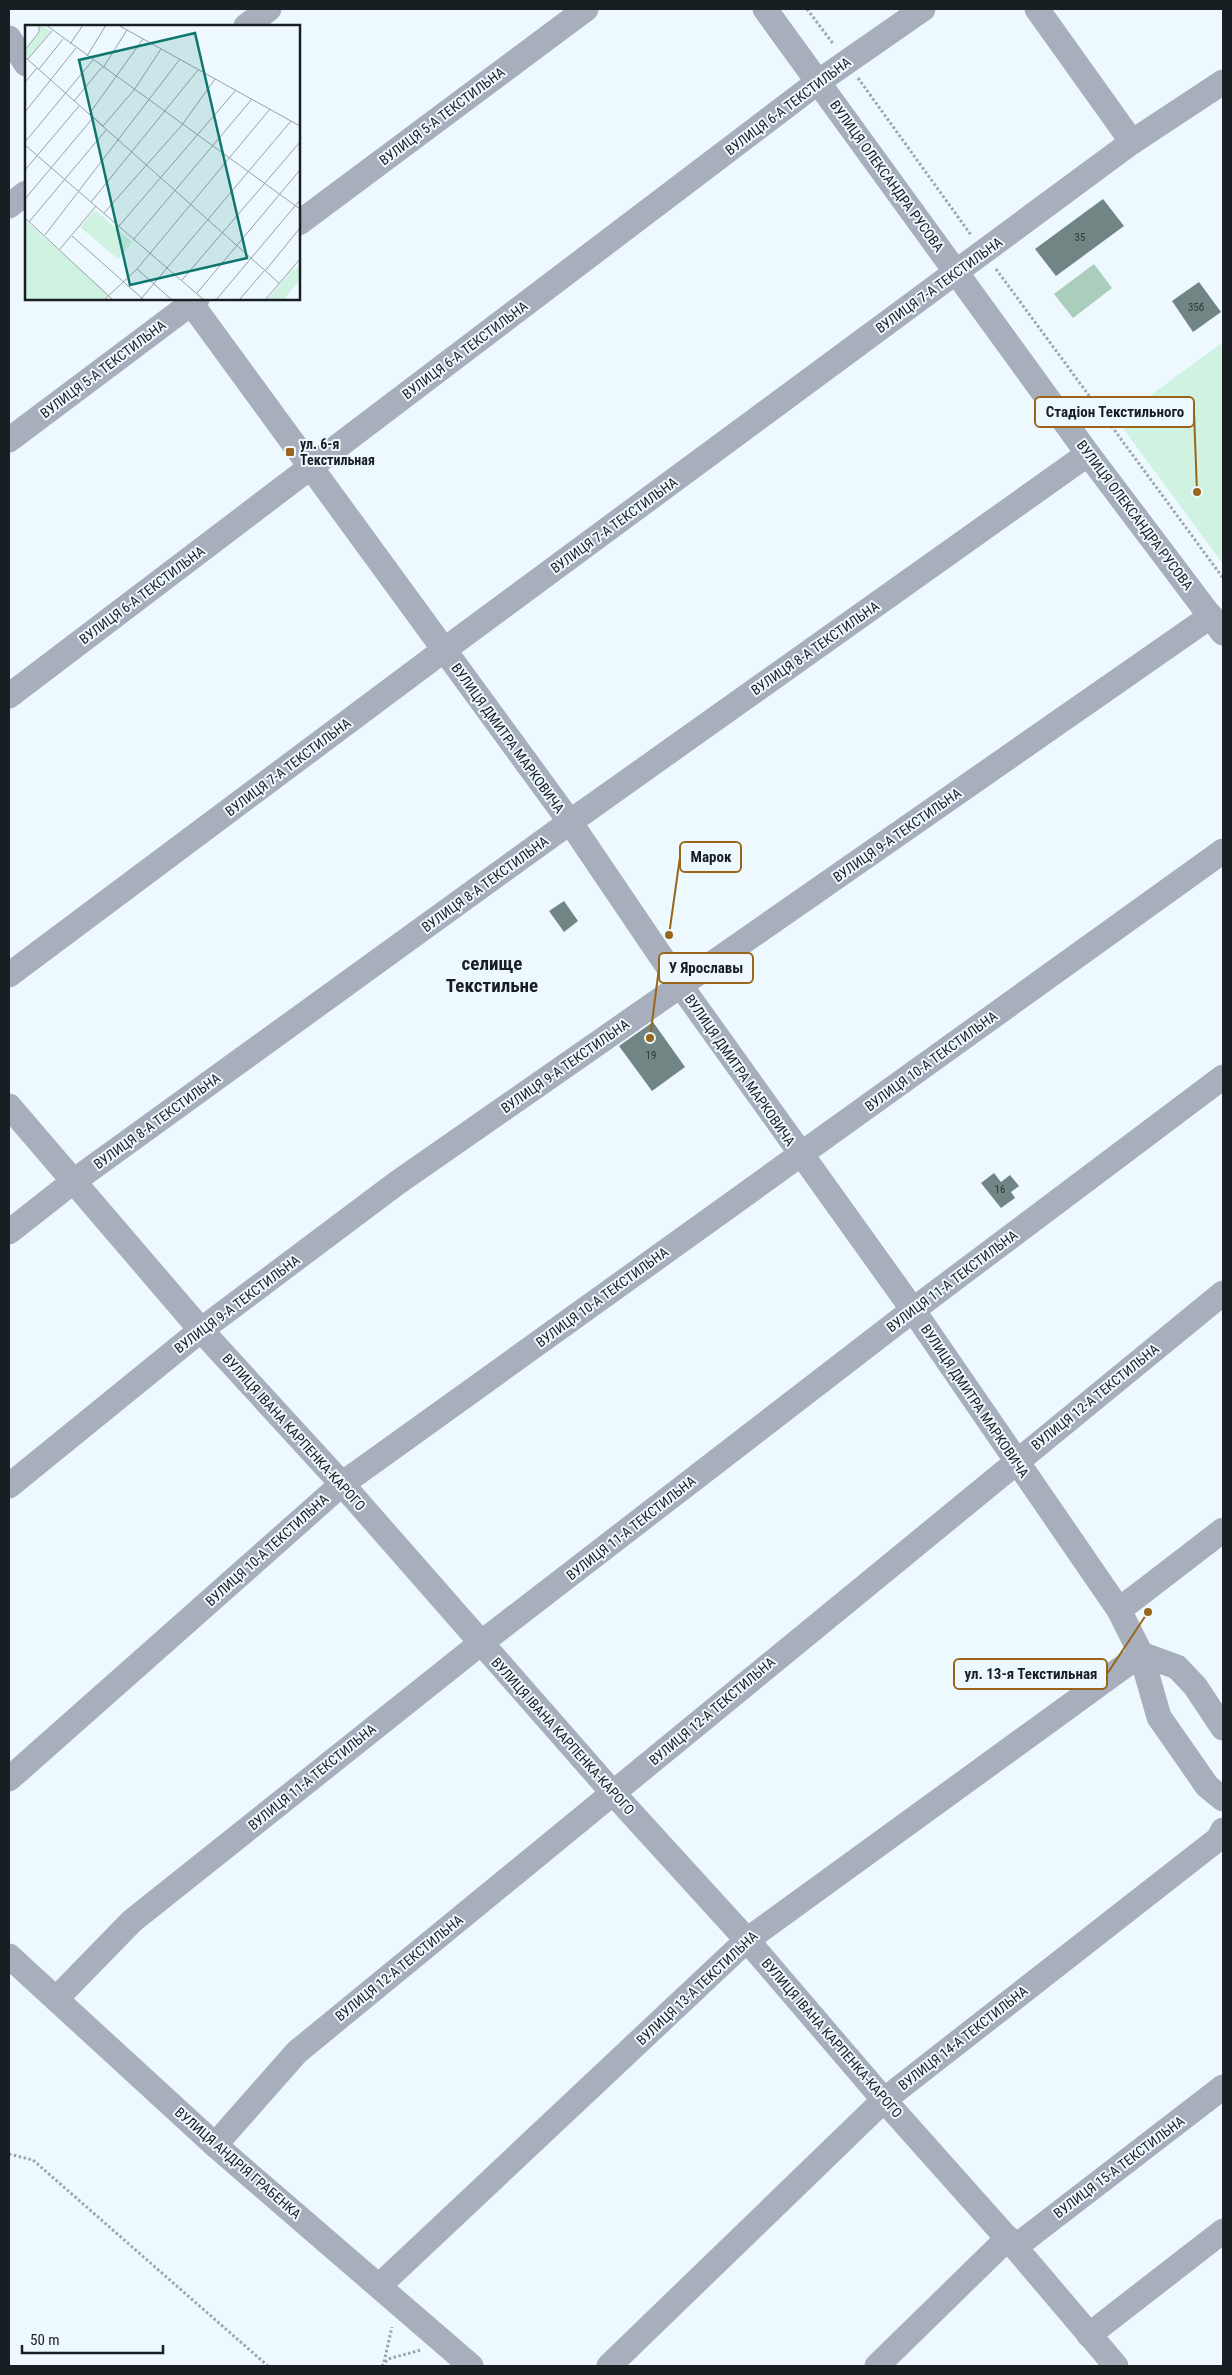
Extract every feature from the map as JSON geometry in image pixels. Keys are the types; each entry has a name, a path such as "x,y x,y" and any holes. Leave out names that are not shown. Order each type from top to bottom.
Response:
{"street":[{"path":"247,25 269,9"},
{"name":"ВУЛИЦЯ 5-А ТЕКСТИЛЬНА","path":"300,222 586,9"},
{"name":"ВУЛИЦЯ ОЛЕКСАНДРА РУСОВА","path":"765,9 1088,454 1217,624"},
{"name":"ВУЛИЦЯ 6-А ТЕКСТИЛЬНА","path":"9,696 818,82 923,9"},
{"path":"1037,9 1132,142"},
{"path":"9,38 25,62"},
{"name":"ВУЛИЦЯ 7-А ТЕКСТИЛЬНА","path":"9,976 444,650 1132,142 1223,82"},
{"path":"9,206 25,194"},
{"name":"ВУЛИЦЯ 5-А ТЕКСТИЛЬНА","path":"9,440 192,300"},
{"name":"ВУЛИЦЯ ДМИТРА МАРКОВИЧА","path":"192,300 570,822 681,986 800,1155 913,1310 1119,1610 1141,1654 1160,1717 1207,1786 1223,1799"},
{"name":"ВУЛИЦЯ 8-А ТЕКСТИЛЬНА","path":"9,1232 74,1181 570,822 1088,454"},
{"name":"ВУЛИЦЯ 9-А ТЕКСТИЛЬНА","path":"9,1486 201,1330 397,1182 681,986 1217,624"},
{"name":"ВУЛИЦЯ 10-А ТЕКСТИЛЬНА","path":"9,1779 342,1484 1223,851"},
{"name":"ВУЛИЦЯ 11-А ТЕКСТИЛЬНА","path":"56,1999 132,1921 481,1643 913,1310 1223,1077"},
{"name":"ВУЛИЦЯ ІВАНА КАРПЕНКА-КАРОГО","path":"9,1106 201,1330 342,1484 613,1793 747,1940 1116,2366"},
{"name":"ВУЛИЦЯ 12-А ТЕКСТИЛЬНА","path":"215,2145 297,2052 1223,1293"},
{"path":"1119,1610 1223,1530"},
{"path":"1141,1654 1177,1667 1194,1686 1223,1728"},
{"name":"ВУЛИЦЯ 13-А ТЕКСТИЛЬНА","path":"389,2293 747,1940 1141,1654"},
{"name":"ВУЛИЦЯ 14-А ТЕКСТИЛЬНА","path":"610,2366 884,2100 1218,1839 1223,1830"},
{"name":"ВУЛИЦЯ АНДРІЯ ГРАБЕНКА","path":"9,1956 215,2145 472,2366"},
{"name":"ВУЛИЦЯ 15-А ТЕКСТИЛЬНА","path":"877,2366 1011,2243 1223,2087"},
{"path":"1089,2335 1223,2231"}],"path":[{"path":"808,9 1223,578"},
{"path":"9,2154 33,2160 268,2366"},
{"path":"383,2365 389,2293"},
{"path":"383,2365 388,2359 446,2344"}],"green space":[{"path":"1094,264 1112,288 1073,318 1054,294"},
{"path":"1223,342 1223,564 1117,420"}],"building":[{"path":"1103,199 1124,226 1056,276 1035,249"},
{"path":"1199,282 1221,312 1193,332 1172,301"},
{"path":"564,901 578,921 564,932 549,911"},
{"path":"653,1022 685,1067 652,1091 619,1046"},
{"path":"994,1173 1001,1182 1010,1175 1019,1186 1011,1192 1015,1198 1001,1208 981,1183"}],"place":[{"name":"ул. 6-я Текстильная","path":"290,452"},
{"name":"Стадіон Текстильного","path":"1197,492"},
{"name":"Марок","path":"669,935"},
{"name":"У Ярославы","path":"650,1038"},
{"name":"ул. 13-я Текстильная","path":"1148,1612"}],"district":[{"name":"селище Текстильне","path":"492,974"}]}
